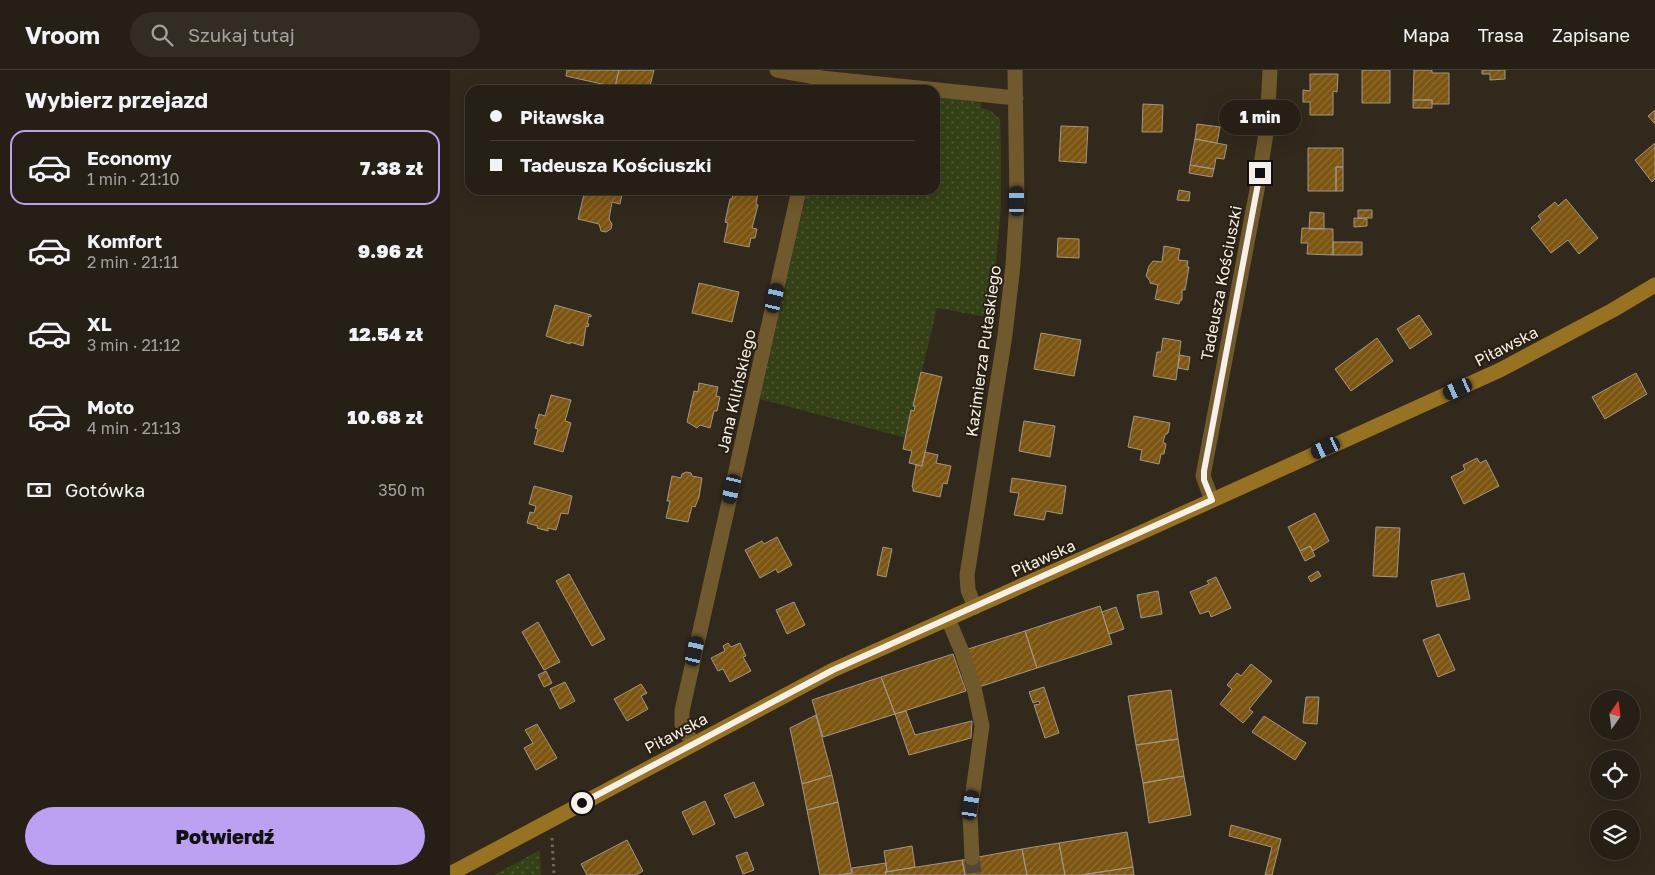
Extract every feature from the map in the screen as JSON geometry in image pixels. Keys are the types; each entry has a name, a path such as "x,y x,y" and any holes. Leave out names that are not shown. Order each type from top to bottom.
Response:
{"street":[{"path":"777,70 820,84 834,85"},
{"name":"Kazimierza Pułaskiego","path":"975,607 968,590 967,575 1005,335 1013,265 1017,201 1014,70"},
{"name":"Tadeusza Kościuszki","path":"1212,500 1203,474 1260,173 1268,114 1270,70"},
{"path":"940,93 1016,98"},
{"name":"Jana Kilińskiego","path":"693,744 682,724 682,711 798,195"},
{"name":"Piławska","path":"450,874 833,670 1500,370 1613,310 1655,285"},
{"path":"948,619 962,652 975,692 982,726 970,814 972,858"}],"path":[{"path":"550,820 554,875"}],"green space":[{"path":"940,98 981,102 981,108 991,111 1000,119 1001,207 991,318 937,308 906,438 760,399 806,195 940,195"},
{"path":"540,850 541,875 494,875"}],"building":[{"path":"567,70 619,70 615,85 606,85 566,76"},
{"path":"619,70 654,70 650,85 615,85"},
{"path":"1362,70 1390,70 1390,103 1362,103"},
{"path":"1414,70 1432,70 1432,73 1449,73 1449,104 1432,104 1432,100 1413,100"},
{"path":"1482,70 1505,70 1505,79 1490,80 1490,74 1482,74"},
{"path":"1310,74 1338,74 1337,92 1333,91 1333,115 1310,115 1310,102 1303,102 1303,90 1310,91"},
{"path":"1413,100 1432,100 1432,108 1413,108"},
{"path":"1143,104 1163,105 1162,132 1142,132"},
{"path":"1655,110 1655,124 1648,116"},
{"path":"1197,124 1220,127 1217,143 1195,139"},
{"path":"1061,126 1088,127 1086,163 1059,161"},
{"path":"1195,139 1227,145 1224,159 1216,158 1214,169 1190,165"},
{"path":"1655,143 1655,179 1652,182 1635,160"},
{"path":"1308,148 1343,148 1343,167 1336,167 1336,191 1308,191"},
{"path":"1190,165 1214,169 1212,177 1189,173"},
{"path":"1336,167 1343,167 1343,191 1336,191"},
{"path":"1179,190 1190,192 1189,201 1177,200"},
{"path":"584,195 622,195 620,204 612,202 609,219 612,224 611,229 606,232 601,231 599,224 578,219"},
{"path":"733,195 758,195 756,204 758,205 752,228 757,229 755,238 751,238 749,247 724,242 728,223 725,222 730,199 732,199"},
{"path":"1566,199 1598,238 1579,254 1568,240 1551,253 1531,228 1541,220 1538,216 1555,202 1558,206"},
{"path":"1358,210 1372,210 1372,218 1358,218"},
{"path":"1310,212 1324,213 1324,229 1309,229"},
{"path":"1354,218 1367,219 1367,226 1354,227"},
{"path":"1302,228 1333,229 1333,255 1307,254 1308,243 1301,243"},
{"path":"1058,238 1079,239 1079,258 1057,257"},
{"path":"1333,242 1362,242 1362,255 1333,255"},
{"path":"1164,246 1180,249 1178,260 1188,261 1187,267 1189,267 1185,290 1182,290 1182,300 1179,304 1155,299 1158,285 1150,283 1146,276 1149,266 1153,261 1162,262"},
{"path":"699,283 739,292 732,322 692,313"},
{"path":"555,305 591,315 587,324 589,324 588,327 586,326 583,346 546,336"},
{"path":"1419,315 1432,334 1410,349 1397,329"},
{"path":"1041,333 1081,340 1074,376 1034,369"},
{"path":"1163,338 1181,341 1176,380 1153,376 1157,352 1161,352"},
{"path":"1377,338 1393,361 1351,391 1335,369"},
{"path":"1180,355 1190,357 1188,370 1178,368"},
{"path":"921,372 942,377 922,466 909,463 912,451 903,449 911,410 914,411 915,406 913,406"},
{"path":"1636,373 1647,394 1605,419 1592,397"},
{"path":"699,383 718,387 716,396 720,397 710,428 700,425 697,428 687,422 694,391 698,392"},
{"path":"551,395 571,400 565,421 571,423 563,452 534,444 538,429 535,428 539,414 545,416"},
{"path":"1134,416 1170,423 1168,433 1165,435 1163,442 1166,444 1164,454 1161,454 1159,464 1140,460 1142,450 1128,447"},
{"path":"1024,421 1055,426 1050,457 1019,451"},
{"path":"925,452 938,455 936,463 951,466 947,484 943,483 940,497 913,491 916,465 922,466"},
{"path":"1477,458 1480,463 1486,460 1499,486 1464,504 1451,477 1465,470 1463,465"},
{"path":"686,472 691,473 692,476 702,478 699,497 695,507 692,506 688,522 666,518 670,501 667,501 672,476 681,478 682,474"},
{"path":"1012,478 1066,486 1062,514 1046,511 1044,520 1014,515 1019,493 1010,492"},
{"path":"534,486 572,496 568,514 561,513 556,530 548,528 548,531 527,523 530,512 534,513 536,506 529,504"},
{"path":"1315,513 1329,541 1313,551 1310,546 1300,551 1288,527"},
{"path":"1376,527 1400,528 1397,577 1373,576"},
{"path":"777,537 792,565 778,573 776,569 760,578 745,550 762,541 764,544"},
{"path":"1310,546 1315,556 1305,561 1300,551"},
{"path":"883,547 892,549 886,577 877,575"},
{"path":"1318,571 1321,576 1311,582 1308,577"},
{"path":"1464,573 1470,599 1437,607 1431,581"},
{"path":"569,574 605,639 592,646 556,581"},
{"path":"1216,577 1231,608 1211,617 1209,611 1200,614 1190,592 1209,584 1207,581"},
{"path":"1158,591 1162,614 1141,618 1137,595"},
{"path":"794,602 805,625 787,634 776,610"},
{"path":"1100,606 1112,644 1037,668 1025,631"},
{"path":"1116,607 1124,629 1109,634 1102,612"},
{"path":"538,622 560,662 544,670 522,632"},
{"path":"1025,631 1037,668 979,687 965,650"},
{"path":"1439,634 1455,670 1438,677 1423,640"},
{"path":"728,643 731,647 740,643 746,656 743,657 751,671 730,682 723,669 718,671 711,658 725,651 723,646"},
{"path":"953,654 966,691 895,714 881,677"},
{"path":"1251,664 1272,681 1249,709 1253,712 1243,723 1220,704 1232,689 1227,685 1237,673 1241,676"},
{"path":"546,671 552,683 544,687 538,675"},
{"path":"881,677 895,714 823,737 812,700"},
{"path":"565,682 575,701 560,709 550,689"},
{"path":"641,684 647,693 641,696 648,709 627,721 614,699"},
{"path":"1044,687 1059,733 1045,738 1034,705 1040,704 1039,701 1033,703 1029,692"},
{"path":"1171,690 1178,739 1136,745 1128,696"},
{"path":"1306,697 1319,697 1317,724 1303,723"},
{"path":"906,711 915,735 972,721 971,738 909,755 895,714"},
{"path":"816,715 832,775 802,784 790,728"},
{"path":"1264,716 1306,743 1295,760 1252,732"},
{"path":"537,724 557,758 536,770 524,748 533,743 525,730"},
{"path":"1178,739 1184,776 1143,783 1136,745"},
{"path":"832,775 838,802 807,810 802,784"},
{"path":"1184,776 1191,815 1149,823 1143,783"},
{"path":"754,782 764,805 735,818 724,795"},
{"path":"705,801 715,824 693,835 682,812"},
{"path":"838,802 852,873 820,875 807,810"},
{"path":"1231,825 1281,839 1272,875 1265,875 1272,847 1229,836"},
{"path":"1127,832 1133,867 1081,875 1065,875 1059,843"},
{"path":"627,840 643,871 636,875 587,875 581,864"},
{"path":"1059,843 1065,875 1027,875 1022,849"},
{"path":"912,846 915,867 887,872 884,851"},
{"path":"1022,849 1027,875 965,875 962,860"},
{"path":"747,852 754,870 743,874 736,856"},
{"path":"962,860 965,875 886,875 885,872"},
{"path":"886,863 886,875 839,875 852,873 852,868"},
{"path":"1133,867 1134,875 1081,875"}],"tunnel":[{"path":"972,858 974,875"}],"route":[{"path":"582,803 833,670 1212,500 1203,476 1260,173"}]}
